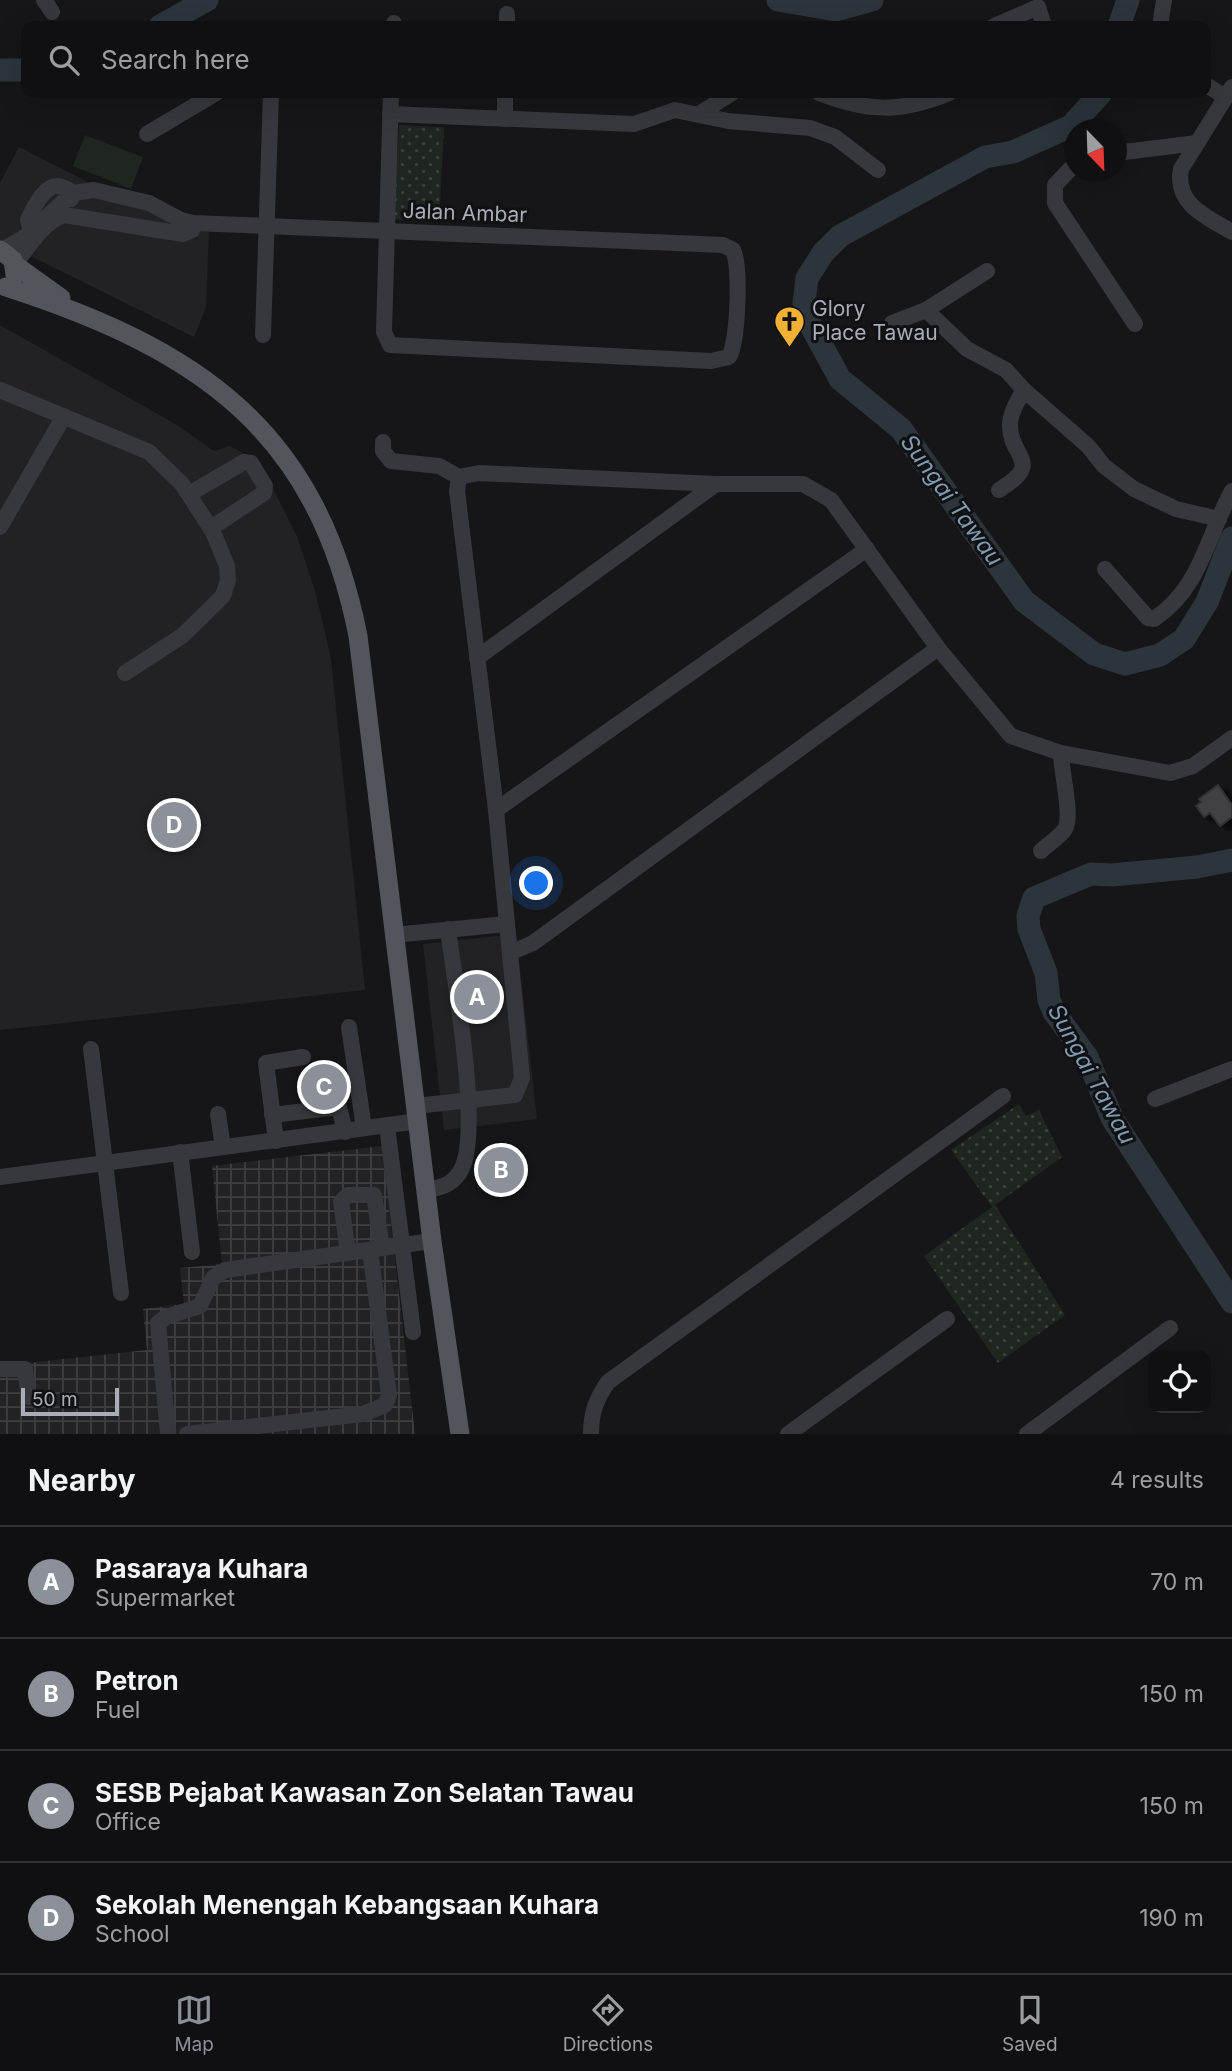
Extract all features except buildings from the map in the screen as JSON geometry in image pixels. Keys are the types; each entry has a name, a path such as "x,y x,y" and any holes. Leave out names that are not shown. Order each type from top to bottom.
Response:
{"main road":[{"path":"0,251 10,256 15,265 89,315 167,355 257,423 289,463 315,507 343,572 358,636 432,1241 460,1434"},
{"path":"2,289 14,278 15,265"},
{"path":"2,289 89,315"},
{"path":"451,1434 454,1400"}],"street":[{"path":"1161,21 1164,0"},
{"path":"1006,21 1038,7 1042,21"},
{"path":"1211,87 1229,92 1181,169 1180,186 1193,208 1232,232"},
{"path":"147,134 208,98"},
{"path":"263,335 271,98"},
{"path":"386,231 391,98"},
{"path":"505,98 505,119"},
{"path":"699,114 724,98"},
{"path":"833,98 893,110 919,98"},
{"path":"390,114 634,124 675,110 728,121 810,128 835,137 878,170"},
{"path":"1127,152 1197,143"},
{"path":"1064,176 1055,185 1055,203 1135,324"},
{"name":"Jalan Ambar","path":"73,192 94,190 149,203 181,220 193,223 267,226 723,245 733,250 737,263 734,342 729,357 721,360 395,348 387,342 384,332 386,231"},
{"path":"73,192 71,205 78,217"},
{"path":"0,251 31,230 73,192"},
{"name":"Jalan Ambar","path":"15,265 27,247 58,217 78,217 183,234 191,230 193,223"},
{"path":"892,323 926,310 987,271"},
{"path":"926,310 967,349 1006,370 1024,390 1058,417 1104,466 1134,489 1176,509 1219,519"},
{"path":"0,390 149,453 189,494 211,528 227,566 228,580 223,596 201,621 170,646 125,673"},
{"path":"999,490 1015,480 1023,464 1023,454 1012,439 1010,425 1012,413 1024,390"},
{"path":"0,527 64,416"},
{"path":"383,442 383,451 391,461 439,466 459,477 479,473 716,484 803,484 818,490 831,500 938,648 1011,736 1061,753 1170,773 1193,766 1232,738"},
{"path":"189,494 244,462 251,463 265,486 264,493 211,528"},
{"path":"0,1177 387,1126 417,1114 468,1101 514,1095 520,1088 496,810 457,491 459,477"},
{"path":"477,658 716,484"},
{"path":"1105,569 1148,618 1154,619 1181,593 1201,566 1232,491"},
{"path":"496,810 867,549"},
{"path":"510,953 533,943 938,648"},
{"path":"1041,851 1065,830 1069,818 1060,774 1061,753"},
{"path":"393,935 507,924"},
{"path":"426,1191 448,1186 462,1169 469,1135 468,1101 448,929"},
{"path":"349,1027 364,1128"},
{"path":"91,1049 121,1293"},
{"path":"276,1141 266,1063 303,1058"},
{"path":"1155,1100 1232,1069"},
{"path":"591,1434 591,1417 597,1397 608,1382 1003,1096"},
{"path":"272,1115 339,1107 345,1132"},
{"path":"218,1114 223,1147"},
{"path":"387,1126 413,1332"},
{"path":"180,1152 192,1252"},
{"path":"187,1434 363,1414 385,1405 389,1395 374,1195 348,1195 341,1202 348,1253"},
{"path":"168,1434 157,1326 159,1320 200,1306 213,1278 225,1270 432,1241"},
{"path":"788,1434 947,1319"},
{"path":"1027,1434 1170,1328"},
{"path":"0,1369 25,1369 29,1397"}],"shaded area":[{"path":"399,125 444,127 439,221 394,219"},
{"path":"85,135 143,157 131,189 73,166"},
{"path":"19,147 92,184 209,231 206,307 194,337 0,241 0,183"},
{"path":"0,325 177,425 214,451 230,446 252,458 273,489 297,536 316,594 331,659 365,990 0,1030"},
{"path":"516,934 537,1119 444,1130 423,944"},
{"path":"1019,1104 1026,1116 1039,1110 1062,1157 995,1205 1065,1315 998,1363 924,1256 992,1207 951,1150"},
{"path":"382,1146 415,1434 0,1434 0,1366 147,1350 143,1309 184,1304 180,1268 222,1264 212,1166"}],"waterway":[{"name":"Sungai Tawau","path":"169,21 207,0"},
{"name":"Sungai Tawau","path":"778,0 836,10 872,0"},
{"name":"Sungai Tawau","path":"1121,21 1128,0"},
{"name":"Sungai Tawau","path":"0,70 21,70"},
{"name":"Sungai Tawau","path":"1096,98 1071,126 1013,152 985,157 840,236 823,253 807,278 804,303 811,326 840,379 901,429 1024,601 1094,654 1125,664 1160,655 1184,639 1207,602 1232,538"},
{"name":"Sungai Tawau","path":"1232,860 1197,867 1112,875 1091,874 1034,898 1028,916 1029,929 1046,973 1049,1000 1054,1012 1087,1057 1112,1118 1232,1302"}],"place":[{"name":"Glory Place Tawau","path":"789,348"},
{"name":"Sekolah Menengah Kebangsaan Kuhara","path":"174,825"},
{"name":"Pasaraya Kuhara","path":"477,997"},
{"name":"SESB Pejabat Kawasan Zon Selatan Tawau","path":"324,1087"},
{"name":"Petron","path":"501,1170"}]}
